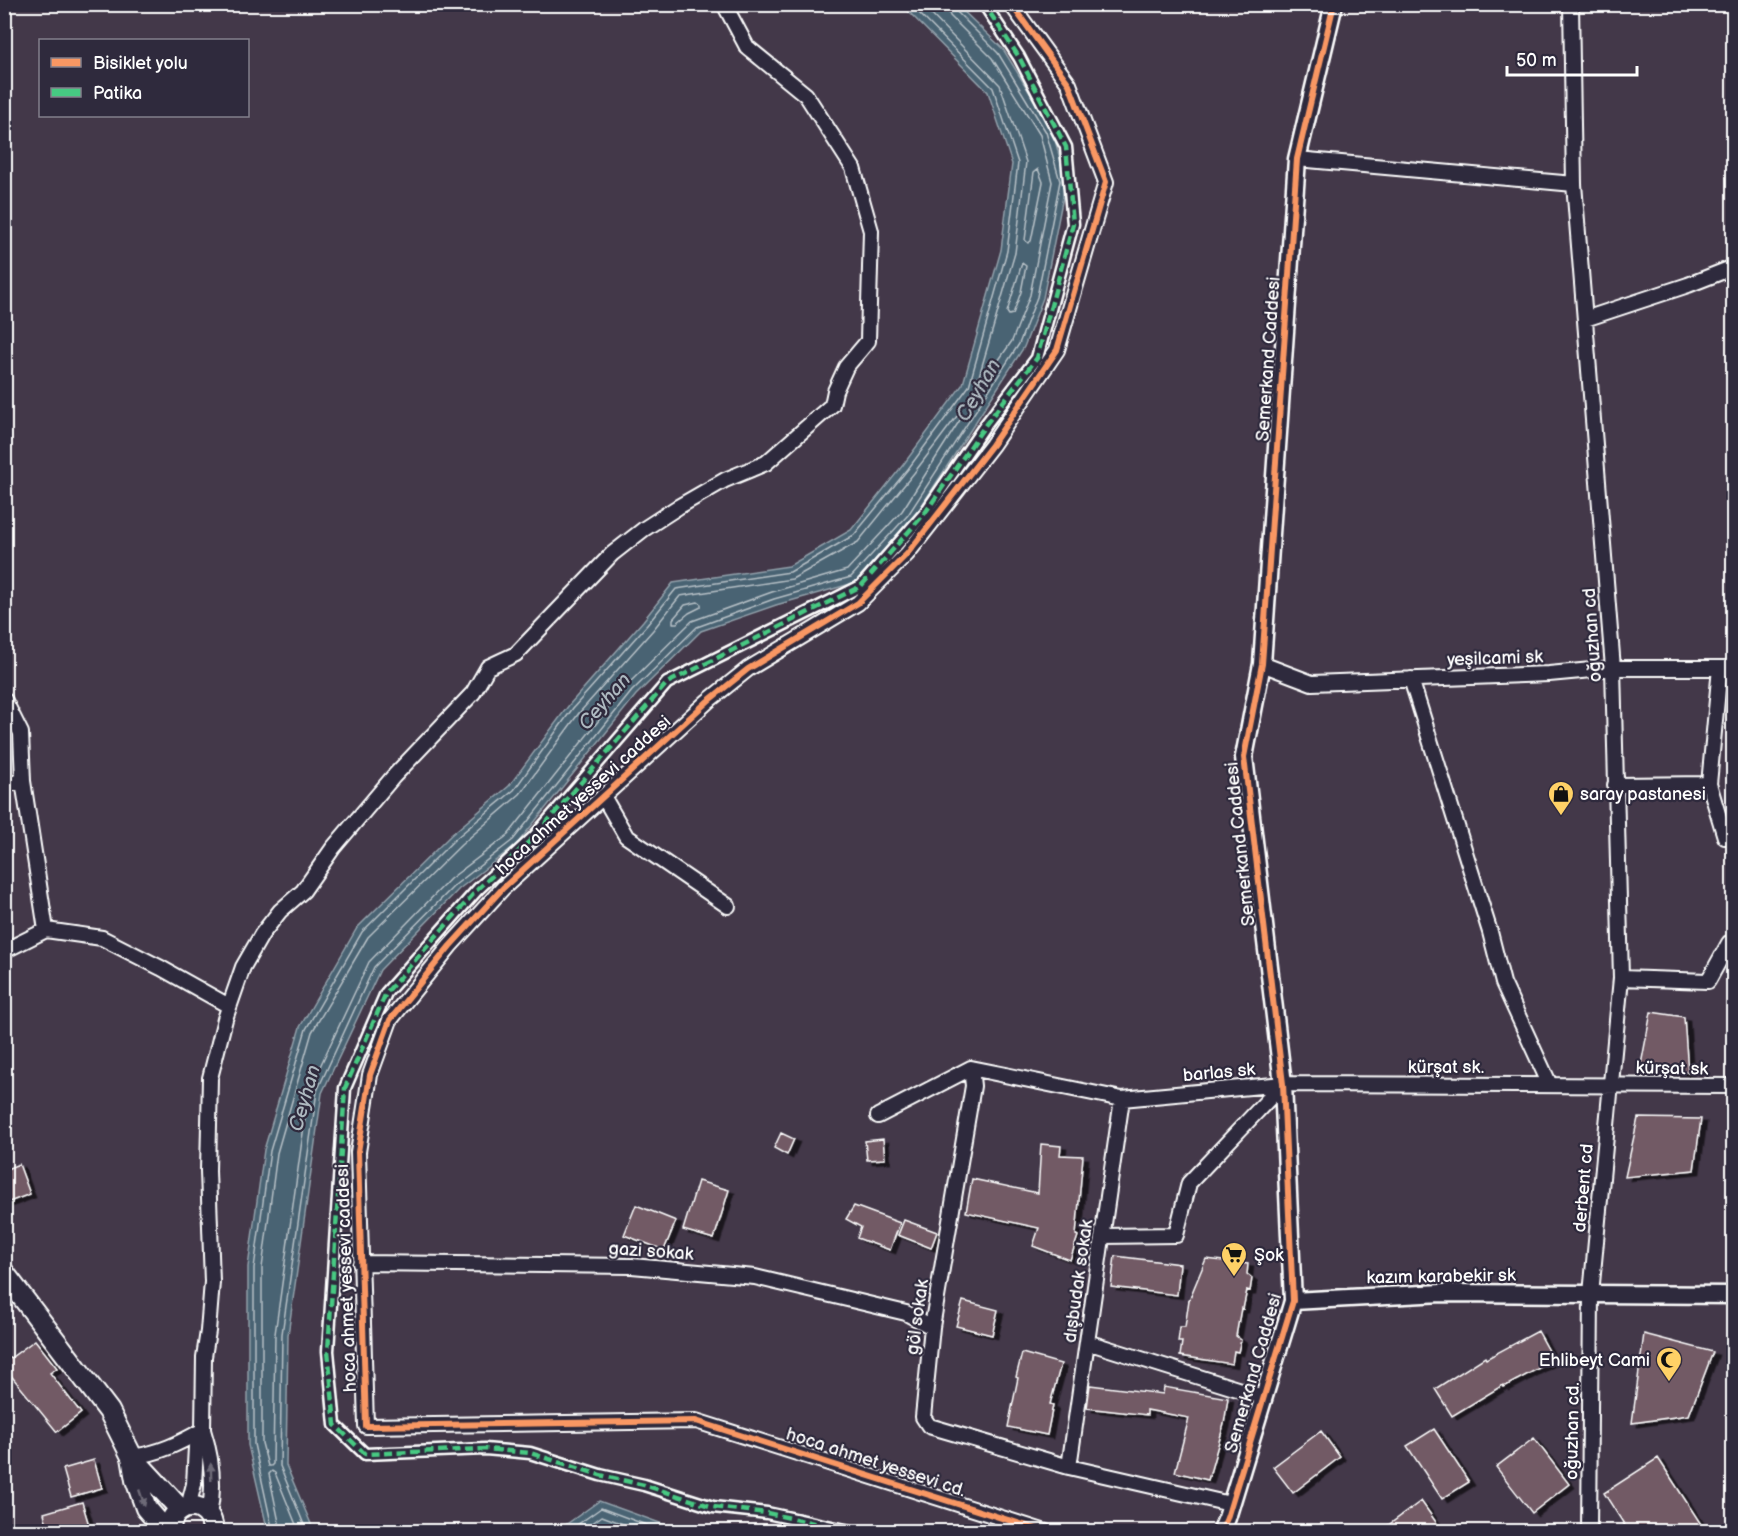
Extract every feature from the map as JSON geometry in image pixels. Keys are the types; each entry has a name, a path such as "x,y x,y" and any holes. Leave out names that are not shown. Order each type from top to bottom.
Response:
{"main road":[{"path":"4,1273 109,1411 132,1457 136,1480 146,1508 169,1532"},
{"path":"132,1457 184,1508 203,1509 211,1523"},
{"path":"169,1532 171,1521 184,1508"}],"street":[{"path":"184,1508 194,1484 196,1447 202,1430 204,1357 212,1282 208,1171 210,1078 243,967 262,934 280,911 303,891 333,849 393,777 473,693 488,667 516,654 612,554 644,529 725,480 766,463 832,405 835,391 846,367 868,342 871,231 853,168 806,95 747,47 724,4"},
{"path":"855,1532 767,1513 713,1508 644,1485 600,1475 530,1453 485,1449 365,1454 334,1425 328,1351 345,1088 386,993 478,889 534,837 667,683 861,586 925,513 986,424 1037,357 1073,224 1066,147 1019,57 984,4"},
{"name":"Semerkand Caddesi","path":"1221,1532 1293,1301 1283,1084 1244,757 1262,664 1297,159 1334,4"},
{"name":"oğuzhan cd","path":"1571,4 1574,184 1613,668 1621,978 1610,1085"},
{"name":"hoca ahmet yessevi caddesi","path":"696,1420 366,1426 358,1152 370,1075 390,1020 450,946 503,888 708,701 748,669 858,603 908,554 992,445 1057,350 1106,182 1069,84 1011,5"},
{"path":"1297,159 1574,184"},
{"path":"1585,319 1688,285 1734,267"},
{"name":"yeşilcami sk","path":"1262,664 1312,683 1550,674 1613,668 1727,668"},
{"path":"1725,837 1709,784 1727,668"},
{"path":"1411,679 1490,932 1503,983 1550,1085"},
{"path":"4,699 21,733 23,781 46,930"},
{"path":"4,785 23,781"},
{"path":"1615,785 1709,784"},
{"path":"603,796 626,836 728,906"},
{"path":"4,951 46,930 102,938 230,1006"},
{"path":"1621,978 1708,981 1729,943"},
{"path":"878,1116 971,1068"},
{"name":"barlas sk","path":"971,1068 1122,1099 1283,1084"},
{"name":"göl sokak","path":"971,1068 973,1086 932,1327 923,1417 929,1426 1069,1467 1230,1504"},
{"name":"kürşat sk.","path":"1283,1084 1610,1085"},
{"name":"barlas sk","path":"1103,1236 1176,1235 1189,1183 1283,1084"},
{"name":"kürşat sk","path":"1610,1085 1734,1086"},
{"name":"derbent cd","path":"1591,1294 1610,1085"},
{"name":"dışbudak sokak","path":"1069,1467 1122,1099"},
{"name":"gazi sokak","path":"360,1263 632,1266 755,1277 906,1313 932,1327"},
{"name":"kazım karabekir sk","path":"1293,1301 1442,1293 1734,1295"},
{"name":"oğuzhan cd.","path":"1588,1532 1591,1294"},
{"path":"1087,1342 1263,1397"},
{"name":"hoca ahmet yessevi cd.","path":"696,1420 1046,1532"},
{"path":"132,1457 149,1455 173,1447 202,1430"},
{"path":"202,1430 210,1454 211,1523"}],"water":[{"name":"Ceyhan","path":"902,5 957,5 1003,49 1052,129 1066,181 1043,298 1024,347 913,519 854,583 776,605 701,631 636,695 517,844 459,889 380,970 322,1093 288,1335 286,1465 314,1531 268,1532 248,1445 248,1267 264,1150 300,1027 357,928 451,835 509,786 569,705 643,621 673,583 789,566 851,530 963,384 1001,250 1012,164 988,92"},
{"path":"599,1501 682,1531 557,1531"}],"building":[{"path":"1651,1012 1684,1017 1688,1072 1640,1070"},
{"path":"1638,1118 1701,1119 1694,1170 1625,1177"},
{"path":"781,1133 794,1139 787,1155 774,1148"},
{"path":"883,1139 885,1159 867,1160 865,1141"},
{"path":"1041,1144 1061,1146 1060,1155 1083,1156 1076,1235 1078,1236 1070,1260 1033,1246 1039,1228 966,1212 972,1179 1038,1193"},
{"path":"19,1164 30,1194 4,1204 4,1170"},
{"path":"698,1181 729,1190 714,1239 683,1230"},
{"path":"636,1205 676,1221 664,1250 624,1235"},
{"path":"854,1206 900,1223 890,1250 857,1238 861,1227 846,1219"},
{"path":"904,1220 937,1232 931,1248 898,1235"},
{"path":"1115,1256 1180,1264 1177,1295 1111,1287"},
{"path":"1206,1259 1248,1264 1247,1274 1252,1278 1250,1291 1247,1290 1243,1309 1241,1308 1236,1336 1241,1340 1238,1352 1234,1351 1232,1364 1180,1356 1182,1342 1178,1342 1180,1327 1185,1327 1189,1300"},
{"path":"963,1301 998,1310 992,1335 956,1326"},
{"path":"1538,1331 1554,1360 1504,1387 1503,1385 1452,1416 1435,1389 1485,1357 1486,1359"},
{"name":"Ehlibeyt Cami","path":"1644,1334 1713,1352 1689,1415 1632,1423"},
{"path":"35,1340 57,1368 50,1373 81,1413 57,1432 4,1367 4,1363"},
{"path":"1022,1353 1061,1364 1050,1404 1053,1405 1047,1435 1008,1427"},
{"path":"1090,1385 1163,1394 1164,1387 1228,1398 1224,1424 1208,1480 1175,1472 1189,1418 1147,1410 1147,1415 1087,1408"},
{"path":"1434,1429 1469,1482 1442,1499 1407,1446"},
{"path":"1321,1431 1340,1457 1293,1493 1273,1467"},
{"path":"1534,1438 1569,1484 1532,1513 1496,1467"},
{"path":"1658,1458 1706,1532 1629,1532 1604,1493"},
{"path":"94,1460 102,1488 71,1497 63,1469"},
{"path":"1421,1501 1443,1532 1379,1532"},
{"path":"82,1502 91,1532 49,1532 44,1513"}],"marked path":[{"path":"855,1532 767,1513 713,1507 530,1453 485,1449 365,1454 335,1425 328,1351 345,1088 386,993 478,889 534,837 667,683 861,586 925,513 986,424 1037,358 1073,224 1066,147 1019,57 984,4"}],"cycle path":[{"path":"1011,4 1069,84 1106,182 1057,350 992,445 907,554 858,603 748,669 708,701 503,888 450,946 390,1020 370,1075 358,1152 366,1426 696,1421 1046,1532"},
{"path":"1221,1532 1293,1301 1283,1084 1244,757 1262,664 1297,159 1334,4"}],"place":[{"name":"saray pastanesi","path":"1561,817"},
{"name":"Şok","path":"1234,1278"},
{"name":"Ehlibeyt Cami","path":"1669,1383"}]}
